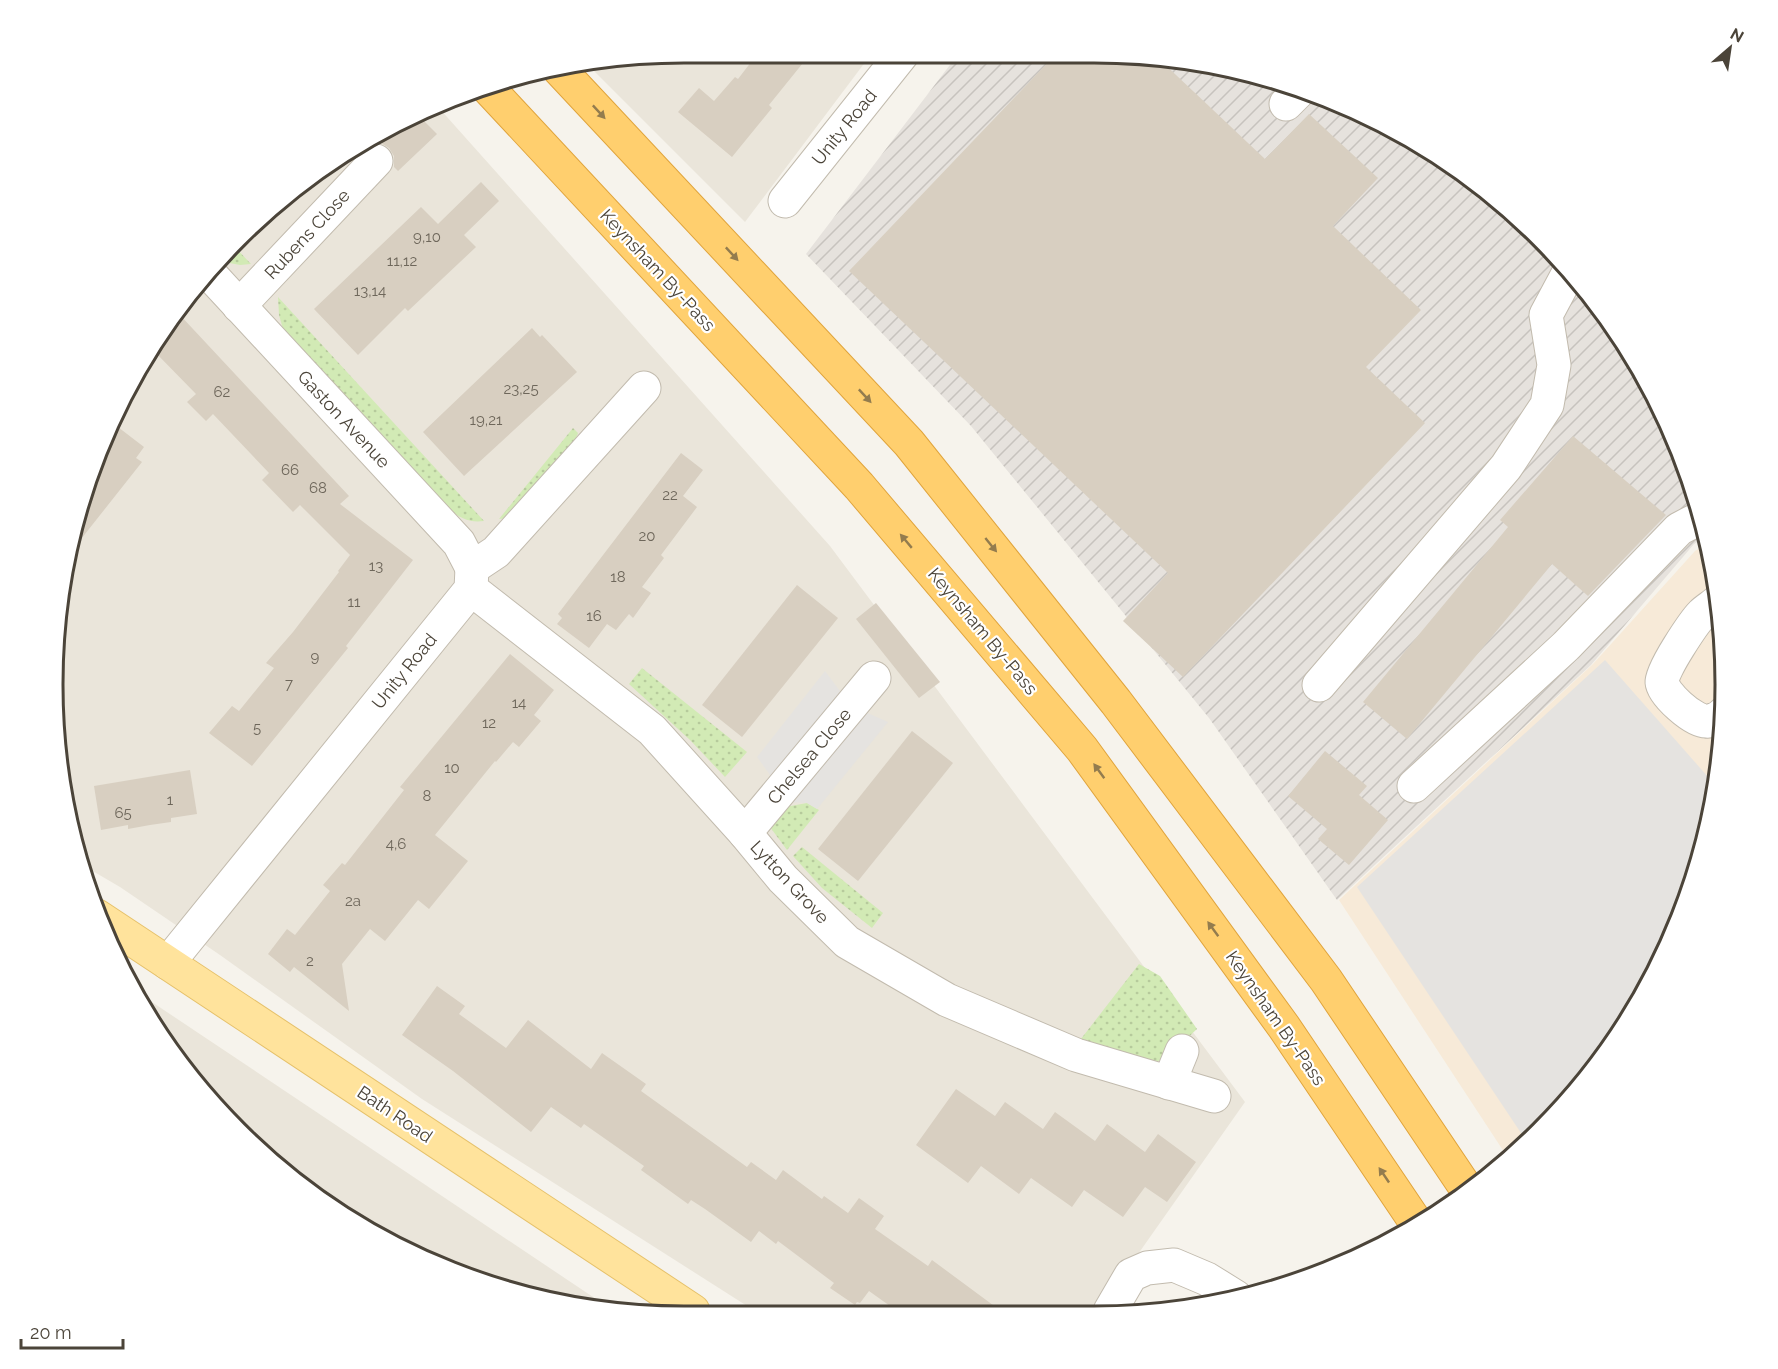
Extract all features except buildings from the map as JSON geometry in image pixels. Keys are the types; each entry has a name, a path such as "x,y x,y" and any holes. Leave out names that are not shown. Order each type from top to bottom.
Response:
{"highway":[{"path":"564,75 909,443 1116,702 1326,980 1463,1184"},
{"name":"Keynsham By-Pass","path":"493,93 860,486 1082,749 1284,1027 1413,1218"}],"main road":[{"name":"Bath Road","path":"112,926 685,1306"}],"street":[{"name":"Unity Road","path":"785,201 895,63"},
{"name":"Rubens Close","path":"239,306 376,161"},
{"name":"Gaston Avenue","path":"214,278 459,543 471,578"},
{"path":"1319,685 1506,467 1547,405 1554,365 1546,315 1565,280"},
{"name":"Unity Road","path":"168,963 471,578 644,388"},
{"path":"1414,786 1566,646 1679,529 1693,522"},
{"name":"Lytton Grove","path":"471,578 652,730 745,833 783,879 847,942 947,1000 1076,1055 1214,1096"},
{"path":"1710,607 1702,614 1664,671 1662,683 1667,695 1694,717 1706,721 1714,719"},
{"name":"Chelsea Close","path":"745,833 874,678"},
{"path":"1169,1083 1182,1051"},
{"path":"1113,1306 1131,1275 1147,1268 1174,1265 1207,1279 1227,1291"}],"shaded area":[{"path":"684,63 864,63 745,222 593,70 644,64"},
{"path":"951,63 1134,64 1215,75 1293,96 1368,127 1439,168 1503,217 1561,275 1610,339 1651,410 1682,485 1698,542 1591,665 1337,900 1209,718 971,426 806,254"},
{"path":"443,112 830,546 1245,1102 1102,1306 747,1306 422,1099 120,887 92,871 84,845 68,766 63,684 68,603 75,563 84,524 110,447 146,374 168,339 191,306 245,245 306,191 339,168 374,146"},
{"path":"1700,548 1710,603 1714,644 1714,725 1703,806 1683,881 1650,961 1610,1030 1561,1094 1504,1151 1339,900 1593,664"},
{"path":"1605,660 1708,777 1694,845 1682,884 1651,959 1632,995 1587,1063 1522,1134 1357,887"},
{"path":"825,671 843,695 773,779 757,757"},
{"path":"863,711 888,722 817,809 807,803 788,802"},
{"path":"149,1000 598,1300 524,1285 447,1259 374,1223 339,1201 306,1178 245,1124 191,1063"}],"green space":[{"path":"239,251 251,264 228,263"},
{"path":"278,297 484,521 465,519 448,509 283,329"},
{"path":"573,428 578,433 576,438 518,511 509,518 499,519"},
{"path":"642,668 747,752 725,777 690,740 629,684"},
{"path":"807,803 819,810 787,850 770,827 785,807"},
{"path":"802,847 883,913 872,928 822,888 793,856"},
{"path":"1139,964 1160,976 1197,1029 1162,1060 1149,1063 1129,1060 1077,1044"}]}
